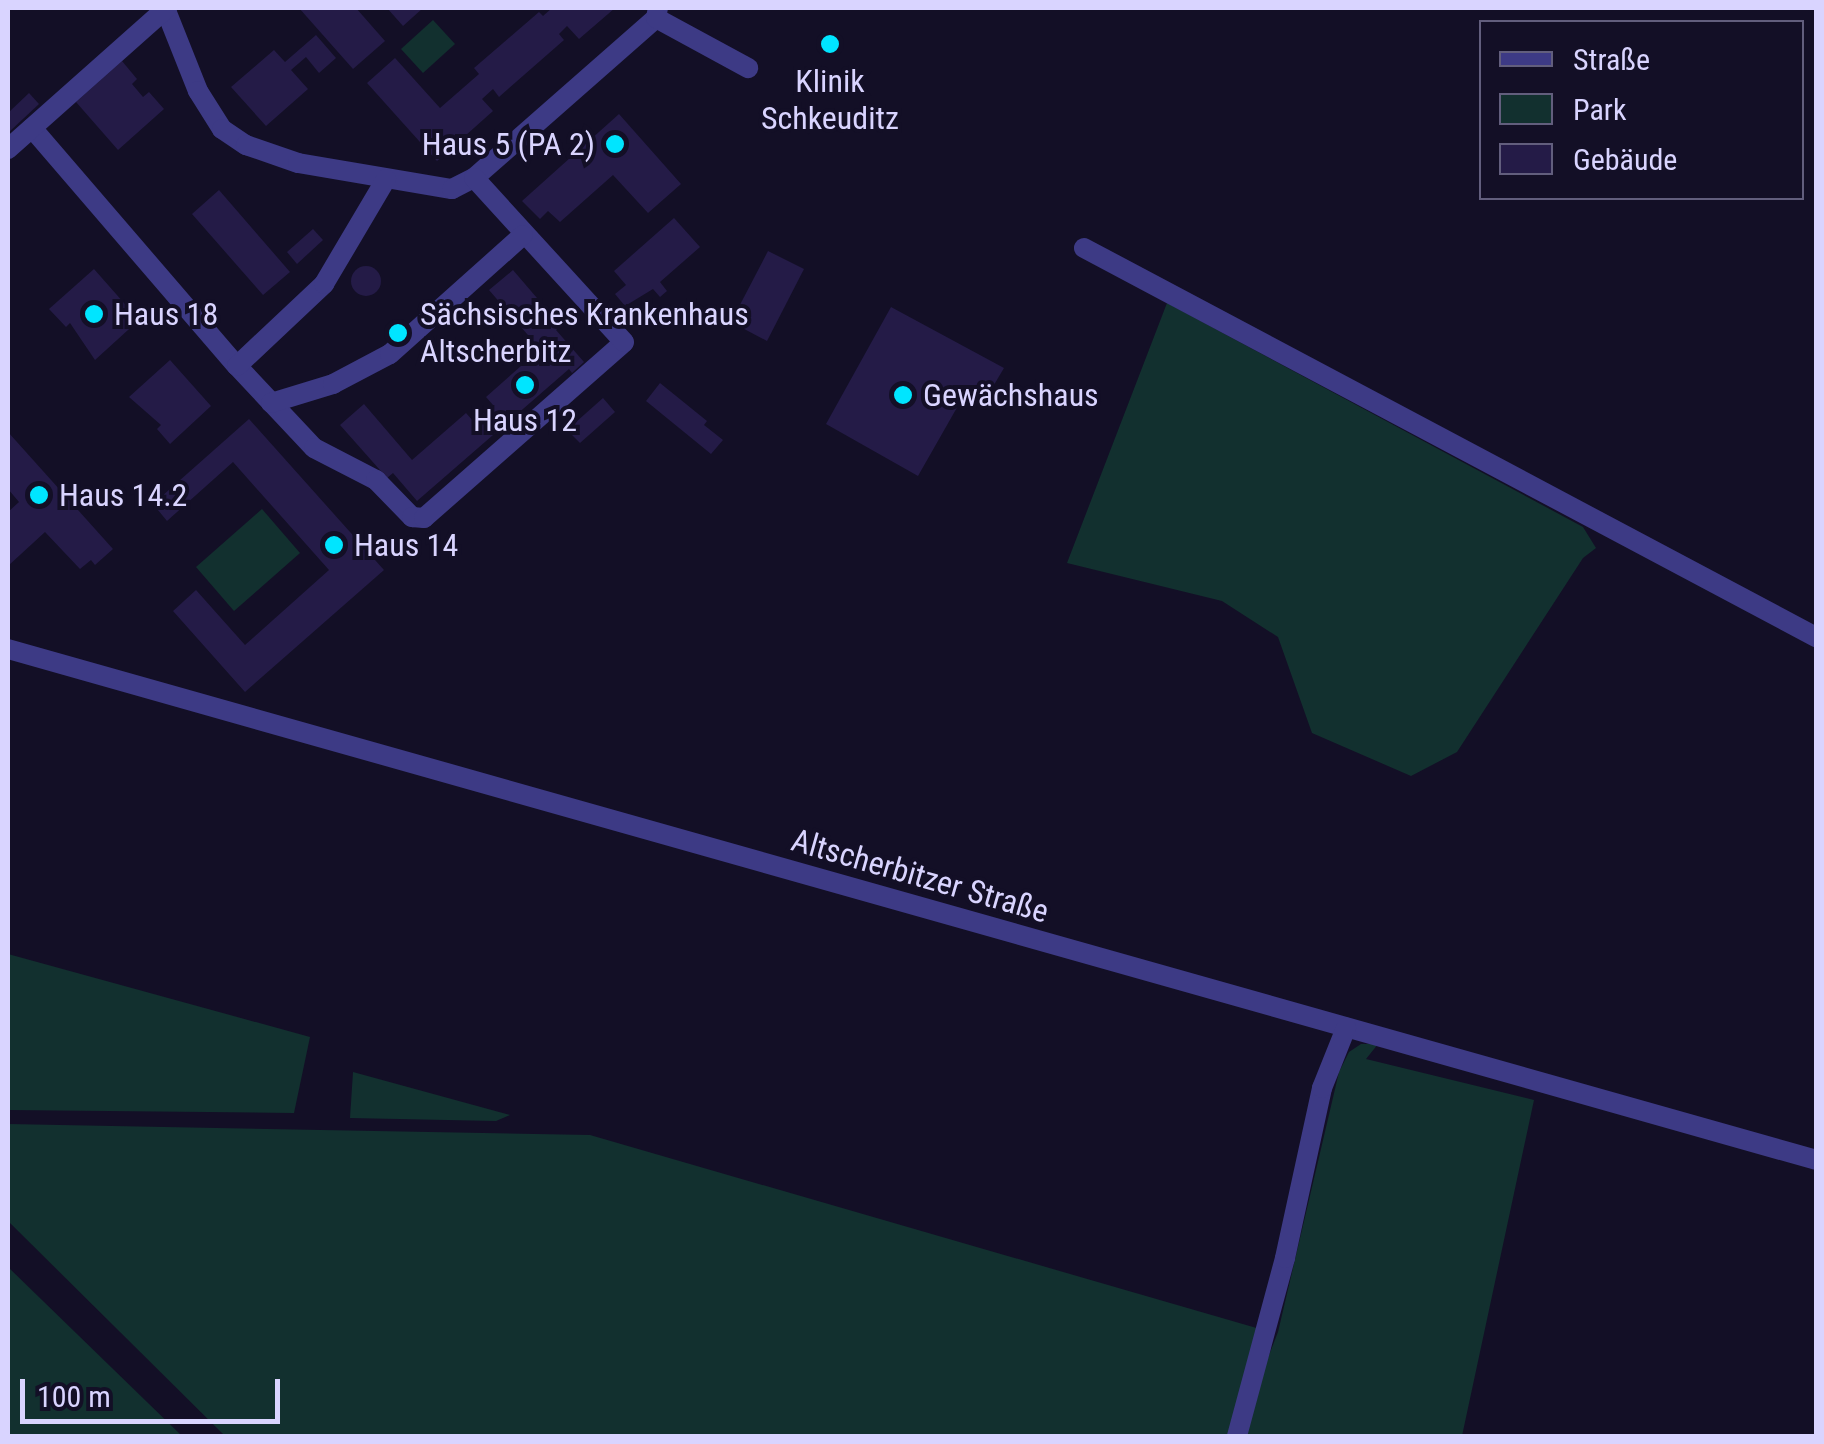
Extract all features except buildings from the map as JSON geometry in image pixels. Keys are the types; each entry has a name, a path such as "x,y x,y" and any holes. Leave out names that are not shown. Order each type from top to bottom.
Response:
{"street":[{"path":"8,148 166,8 198,92 222,129 273,156 386,180 452,189 474,178 657,13 748,68"},
{"path":"32,128 236,366 314,448 363,472 412,517 424,518 624,342 474,178"},
{"path":"236,366 324,284 386,180"},
{"path":"272,404 333,384 390,354 523,234"},
{"path":"1084,248 1816,637"},
{"name":"Altscherbitzer Straße","path":"8,649 1816,1160"},
{"path":"1238,1436 1322,1088 1346,1028"}],"green space":[{"path":"433,20 455,44 423,73 401,49"},
{"path":"1167,303 1583,527 1596,548 1583,558 1457,752 1411,776 1312,733 1278,637 1222,601 1067,563"},
{"path":"262,509 300,553 234,611 196,567"},
{"path":"8,954 310,1037 294,1113 8,1110"},
{"path":"1361,1044 1378,1044 1366,1059 1534,1100 1462,1436 1247,1436 1255,1391 1278,1332 1339,1072 1349,1052"},
{"path":"353,1072 510,1115 496,1121 350,1118"},
{"path":"8,1124 590,1135 1260,1329 1232,1436 225,1436 8,1221"},
{"path":"8,1267 182,1436 8,1436"}],"place":[{"name":"Klinik Schkeuditz","path":"830,44"},
{"name":"Haus 5 (PA 2)","path":"615,144"},
{"name":"Haus 18","path":"94,314"},
{"name":"Sächsisches Krankenhaus Altscherbitz","path":"398,333"},
{"name":"Haus 12","path":"525,385"},
{"name":"Gewächshaus","path":"903,395"},
{"name":"Haus 14.2","path":"39,495"},
{"name":"Haus 14","path":"334,545"}]}
